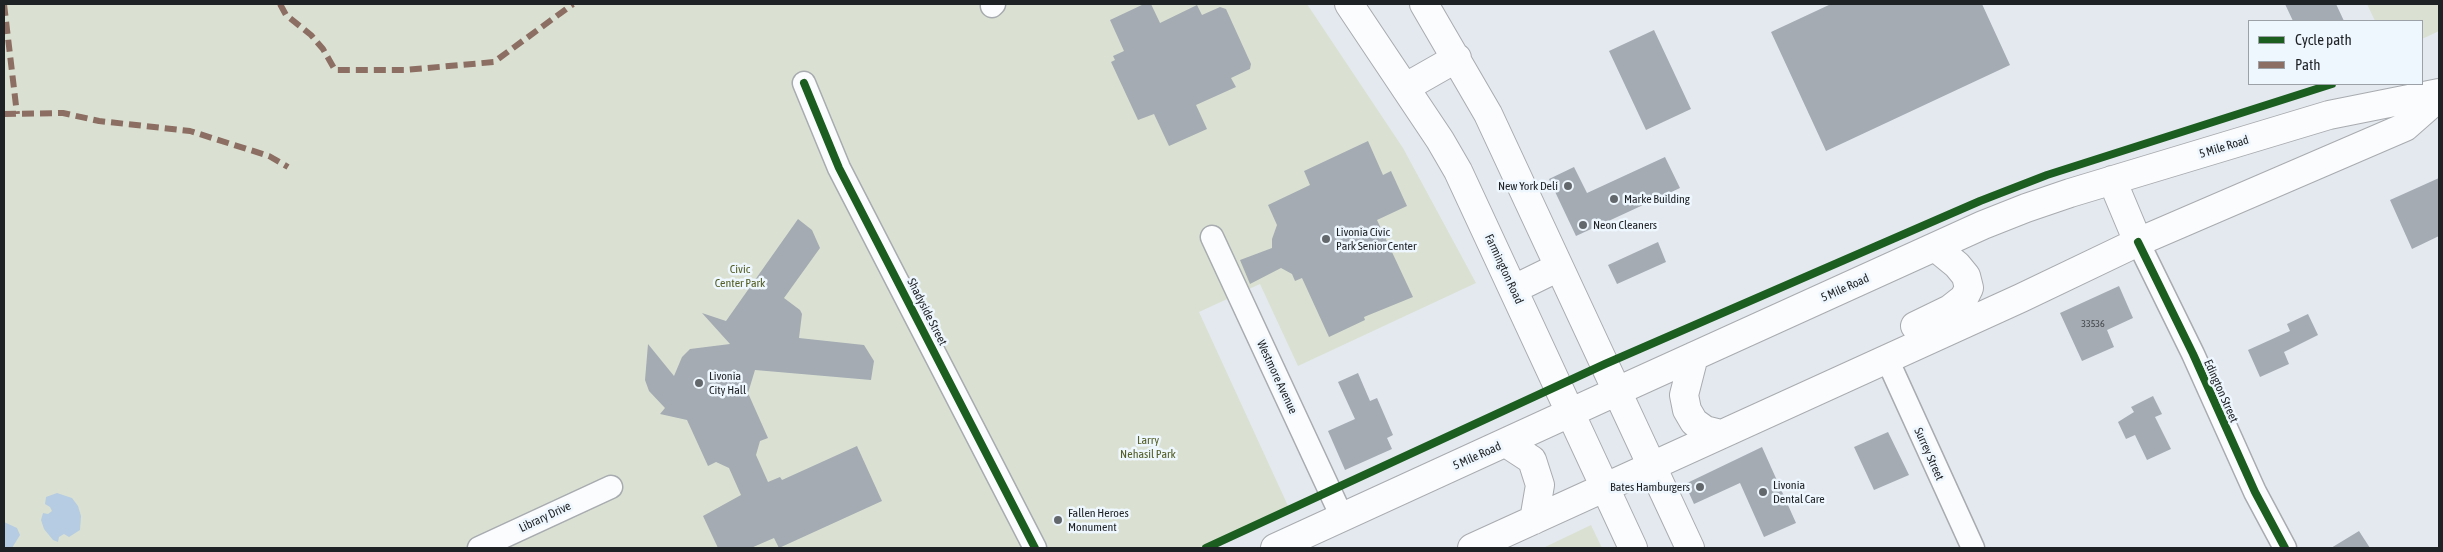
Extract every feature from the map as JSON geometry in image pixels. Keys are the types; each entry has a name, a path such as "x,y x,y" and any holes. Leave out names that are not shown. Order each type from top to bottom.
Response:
{"main road":[{"name":"Farmington Road","path":"1349,4 1406,87 1458,171 1633,548"},
{"path":"1424,4 1488,114 1690,548"},
{"path":"1406,87 1457,58"},
{"name":"5 Mile Road","path":"1275,548 1694,356 2026,208 2112,180 2329,115 2439,95"},
{"name":"5 Mile Road","path":"1472,548 1887,359 2138,242 2405,127 2439,95"},
{"path":"2112,180 2138,242"},
{"path":"1816,391 1835,364 1950,310 1964,298 1969,288 1966,276 1957,265 1935,247"},
{"path":"1514,290 1559,267"},
{"path":"1694,356 1684,395 1687,410 1694,422 1705,430 1721,434"},
{"path":"1506,443 1532,460 1540,485 1534,520"},
{"path":"1308,548 1336,520"}],"street":[{"name":"Shadyside Street","path":"804,83 839,168 1035,548"},
{"name":"Westmore Avenue","path":"1212,237 1336,520"},
{"name":"Edington Street","path":"2138,242 2193,354 2255,492 2285,548"},
{"name":"Surrey Street","path":"1887,359 1974,548"},
{"name":"Library Drive","path":"479,548 611,487"}],"green space":[{"name":"Civic Center Park","path":"4,4 1307,4 1403,148 1476,283 1298,366 1260,284 1199,312 1289,508 1201,548 4,548"},
{"path":"2367,4 2439,4 2439,31 2423,39 2423,20 2375,20"},
{"path":"1591,525 1602,548 1543,548"}],"water":[{"path":"57,493 72,498 78,506 81,516 80,530 69,537 64,534 59,537 58,542 53,540 44,529 41,520 43,513 48,514 52,511 45,504 46,497"},
{"path":"4,522 17,528 20,535 12,548 4,548"}],"building":[{"path":"1144,4 1151,4 1160,23 1197,5 1202,15 1220,7 1226,9 1251,64 1250,69 1231,78 1236,87 1196,105 1207,129 1169,146 1154,114 1138,120 1111,62 1115,60 1113,56 1124,51 1110,20"},
{"path":"1831,4 1982,4 2010,65 1826,151 1771,32"},
{"path":"2285,4 2336,4 2344,20 2293,20"},
{"path":"1654,30 1691,109 1646,130 1609,51"},
{"name":"Livonia Civic Park Senior Center","path":"1368,141 1383,175 1391,171 1407,206 1377,220 1413,297 1364,317 1365,320 1329,337 1302,278 1295,281 1292,274 1281,268 1250,284 1240,260 1272,248 1272,239 1277,225 1268,205 1310,185 1304,171"},
{"name":"Marke Building","path":"1665,157 1680,188 1576,236 1549,179 1574,167 1587,193"},
{"path":"2439,178 2439,236 2412,249 2390,200"},
{"name":"Livonia City Hall","path":"798,219 812,230 820,248 784,298 800,310 802,314 799,338 864,345 874,361 871,380 755,370 748,393 768,438 760,441 756,455 768,482 780,477 782,480 857,446 882,501 779,548 774,538 751,548 718,548 703,516 741,495 729,468 716,462 708,466 687,420 660,414 665,408 649,391 645,380 648,344 674,376 682,357 690,349 730,344 702,313 726,321"},
{"path":"1658,242 1666,262 1617,284 1608,265"},
{"path":"2119,286 2133,318 2107,330 2114,347 2082,361 2060,313"},
{"path":"2308,314 2318,335 2284,352 2289,364 2260,377 2248,350 2290,331 2287,324"},
{"path":"1358,373 1370,401 1377,398 1393,435 1387,438 1392,449 1345,470 1328,431 1355,419 1338,382"},
{"path":"2153,396 2162,414 2155,417 2171,449 2147,460 2135,435 2126,439 2118,422 2134,412 2131,407"},
{"path":"1888,432 1909,475 1874,490 1854,447"},
{"name":"Livonia Dental Care","path":"1762,447 1796,523 1764,537 1740,483 1694,504 1685,484"},
{"path":"2359,531 2370,548 2331,548"}],"marked path":[{"path":"4,4 17,114"},
{"path":"280,4 286,15 311,35 323,49 335,70 405,70 494,62 573,4"},
{"path":"4,114 63,113 99,121 190,131 269,156 288,167"}],"cycle path":[{"path":"804,83 839,168 1035,548"},
{"path":"1206,548 1605,364 1980,201 2047,175 2329,85"},
{"path":"2138,242 2193,354 2255,492 2285,548"}],"place":[{"name":"New York Deli","path":"1568,186"},
{"name":"Marke Building","path":"1614,199"},
{"name":"Neon Cleaners","path":"1583,225"},
{"name":"Livonia Civic Park Senior Center","path":"1326,239"},
{"name":"Livonia City Hall","path":"699,383"},
{"name":"Bates Hamburgers","path":"1700,487"},
{"name":"Livonia Dental Care","path":"1763,492"},
{"name":"Fallen Heroes Monument","path":"1058,520"}],"park label":[{"name":"Larry Nehasil Park","path":"1148,447"}]}
